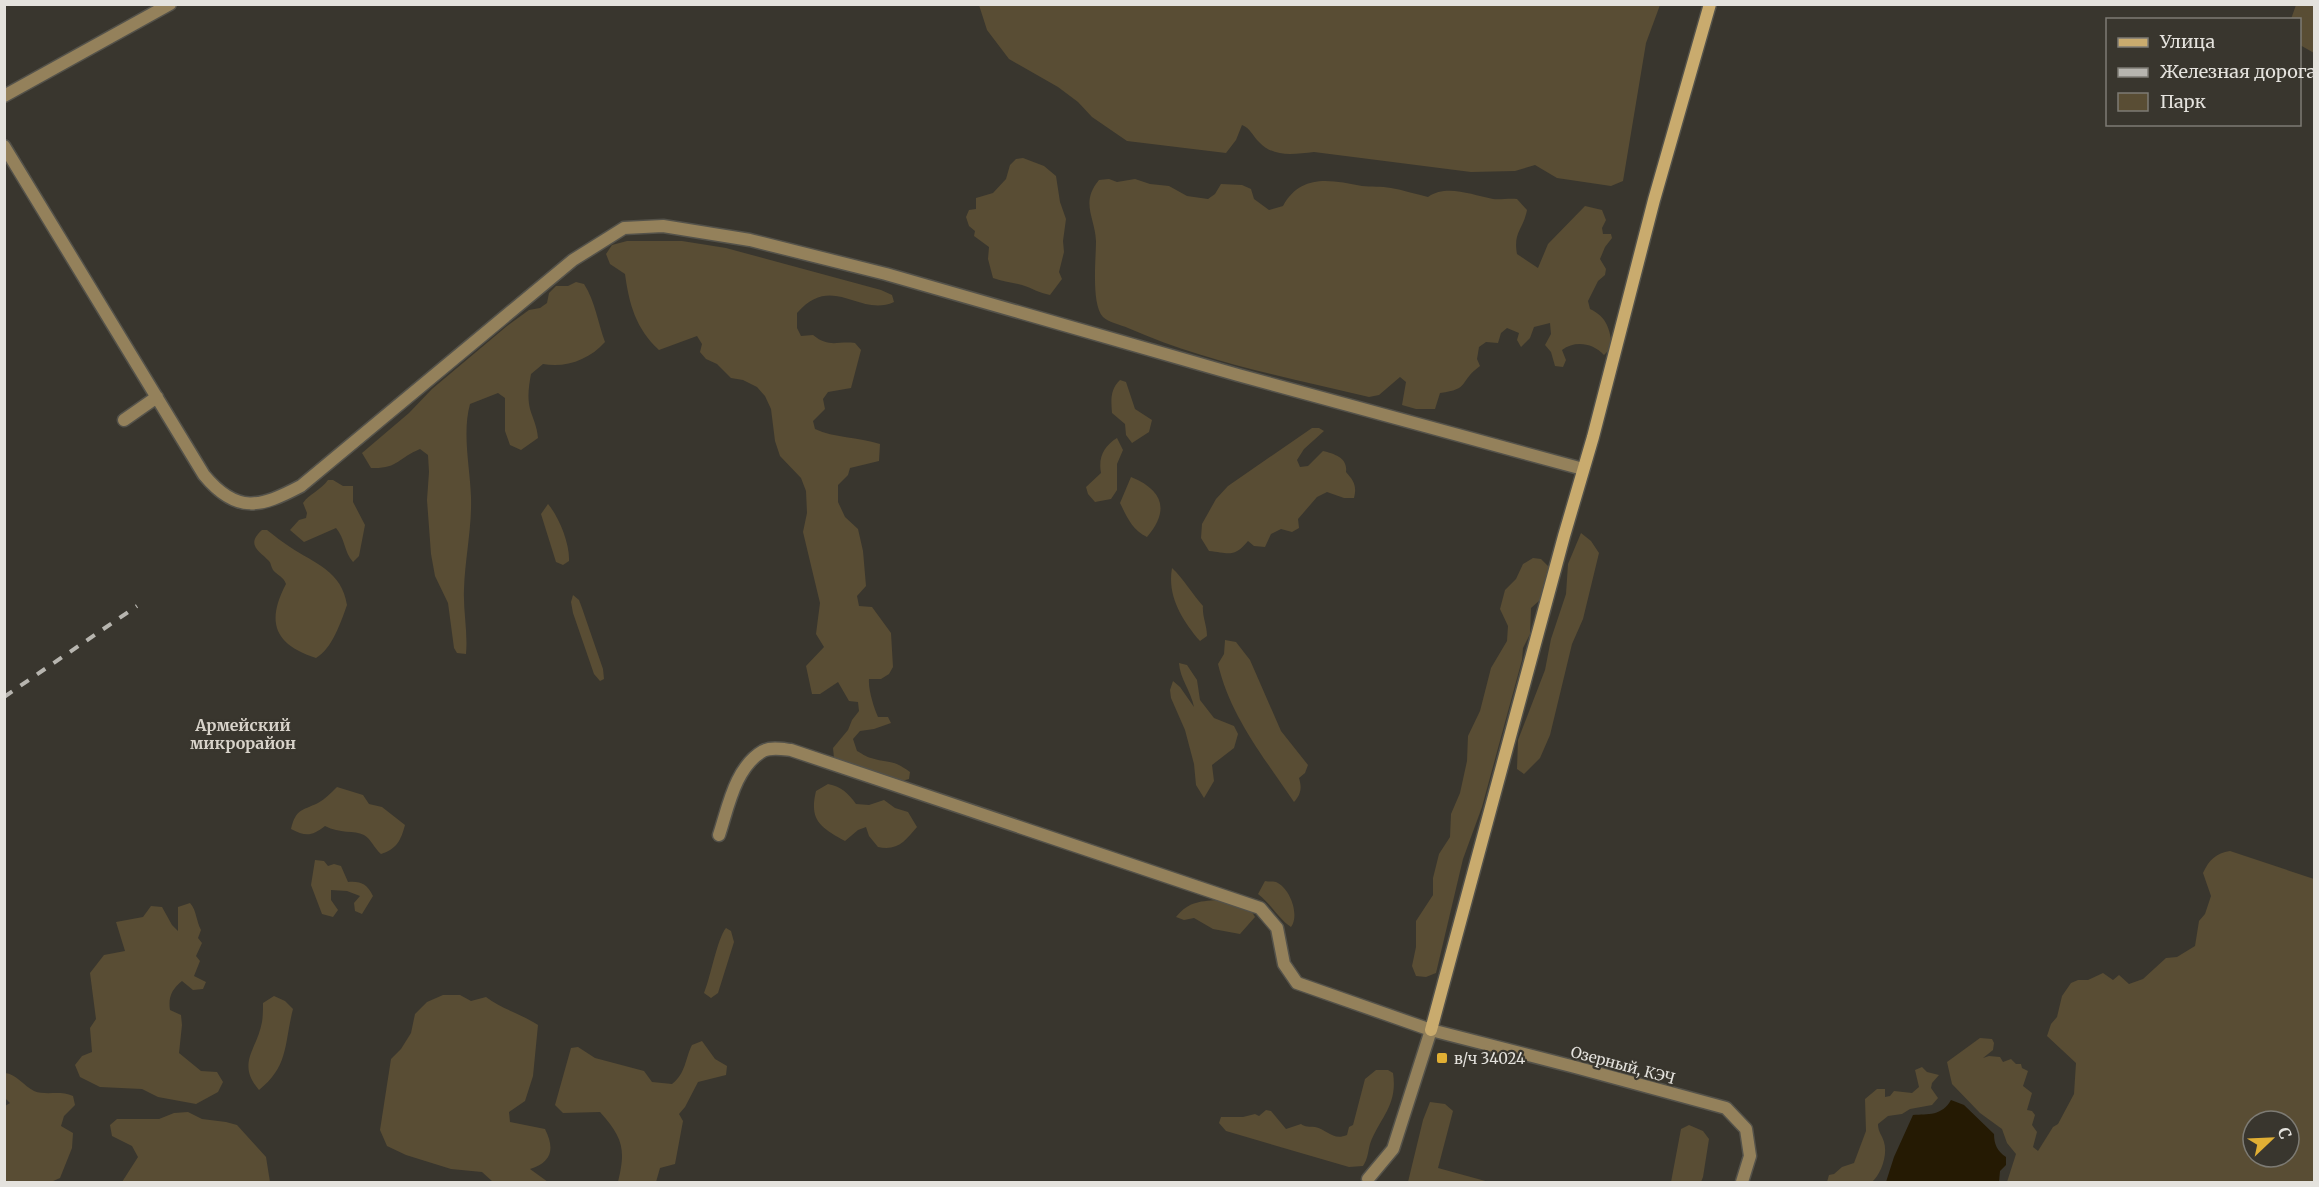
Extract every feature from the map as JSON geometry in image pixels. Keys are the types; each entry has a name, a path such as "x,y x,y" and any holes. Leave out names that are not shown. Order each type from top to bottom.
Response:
{"street":[{"path":"4,96 170,4"},
{"path":"1368,1179 1393,1149 1431,1030 1654,200 1710,4"},
{"path":"4,146 204,476 226,497 248,505 273,501 301,486 573,260 624,228 663,226 750,240 886,274 1583,469"},
{"path":"124,420 157,397"},
{"name":"Озерный, КЭЧ","path":"718,835 743,770 763,751 775,748 791,750 1260,908 1277,928 1284,964 1297,983 1431,1030 1726,1108 1746,1129 1750,1156 1742,1182"}],"green space":[{"path":"979,4 1660,5 1646,43 1623,181 1611,186 1557,178 1535,165 1515,171 1471,172 1314,152 1278,153 1265,147 1242,125 1236,140 1226,153 1127,141 1092,117 1078,102 1058,87 1009,59 987,30"},
{"path":"2296,5 2314,5 2314,53 2301,46 2301,18 2291,18"},
{"path":"1023,158 1044,166 1056,176 1060,202 1066,219 1064,252 1059,272 1062,279 1050,295 993,278 988,259 989,247 974,236 975,231 969,226 966,217 969,210 976,209 976,198 993,193 1006,179 1010,165 1016,159"},
{"path":"1109,179 1117,182 1135,179 1150,184 1169,186 1187,196 1208,199 1215,194 1221,184 1242,185 1251,189 1254,199 1269,210 1283,206 1290,195 1299,188 1318,181 1387,187 1428,197 1435,193 1451,191 1493,199 1517,199 1527,210 1517,236 1517,254 1538,268 1548,244 1585,206 1602,210 1606,220 1602,228 1603,234 1611,234 1612,238 1600,259 1606,269 1605,275 1598,281 1588,301 1590,309 1607,324 1612,347 1604,355 1584,344 1572,345 1562,350 1566,360 1563,367 1555,366 1551,352 1545,345 1551,334 1550,323 1534,327 1530,338 1521,347 1517,340 1519,333 1507,328 1501,333 1498,343 1486,342 1479,347 1477,359 1480,366 1460,387 1440,393 1435,409 1416,409 1402,405 1406,382 1400,377 1379,395 1369,397 1217,360 1157,340 1111,322 1099,311 1095,270 1096,241 1089,203 1093,188 1099,180"},
{"path":"627,241 682,241 726,248 881,290 892,295 894,302 881,305 869,305 834,296 822,296 810,301 797,313 797,328 801,336 813,335 828,343 855,343 861,350 851,388 828,392 823,399 825,409 813,421 815,429 822,432 880,444 879,461 850,468 848,475 838,485 838,502 845,517 858,529 863,551 866,586 857,596 859,606 872,607 891,633 893,667 889,674 881,679 869,679 869,683 878,717 888,717 891,723 860,731 853,739 857,751 877,760 898,765 910,772 909,779 902,781 834,758 833,748 848,730 859,711 858,702 849,701 838,682 820,694 812,694 806,666 824,647 816,634 820,603 803,532 807,513 806,491 801,478 780,456 775,441 771,409 765,396 757,387 743,380 731,378 717,364 706,359 700,352 702,344 697,336 659,350 651,342 639,325 631,306 625,274 610,264 606,254 612,245"},
{"path":"576,282 584,284 588,291 605,342 584,358 569,364 543,364 531,374 529,405 538,438 521,450 510,445 505,431 505,398 498,393 470,404 467,438 471,509 464,589 466,654 457,653 454,648 448,603 435,576 431,554 427,500 428,455 420,449 393,465 371,468 362,453 409,413 432,389 507,326 529,310 540,308 547,303 549,293 556,286 568,286"},
{"path":"1120,380 1126,382 1135,409 1152,420 1149,432 1132,443 1126,435 1125,424 1112,413 1113,391"},
{"path":"1312,428 1324,431 1304,449 1297,460 1300,467 1308,466 1323,451 1340,457 1354,484 1354,498 1344,498 1327,492 1317,497 1298,519 1299,528 1292,532 1281,529 1271,534 1265,547 1254,546 1248,541 1235,552 1209,551 1201,538 1202,524 1216,499 1228,486"},
{"path":"1117,438 1123,450 1117,464 1117,490 1111,499 1095,502 1088,494 1086,487 1101,473 1100,462 1103,452"},
{"path":"1131,477 1150,488 1160,502 1159,518 1147,537 1134,527 1120,503"},
{"path":"328,480 333,480 343,486 353,486 353,502 365,525 359,556 353,562 336,528 304,542 290,530 299,520 306,518 307,513 303,503"},
{"path":"548,504 560,523 568,547 569,561 563,565 556,562 541,514"},
{"path":"262,530 267,530 326,569 344,593 347,605 339,627 327,648 316,658 291,646 278,630 276,610 286,584 254,544 257,535"},
{"path":"1581,533 1591,541 1599,553 1583,619 1572,644 1550,735 1540,758 1524,774 1517,769 1518,740 1545,670 1551,639 1566,594 1568,564"},
{"path":"1533,558 1541,559 1548,566 1548,584 1540,600 1531,608 1530,634 1523,648 1522,660 1482,807 1463,859 1436,973 1426,977 1416,976 1412,966 1416,947 1416,921 1433,895 1433,878 1439,854 1450,837 1451,814 1460,793 1467,761 1468,736 1480,711 1491,668 1507,641 1508,626 1500,609 1505,590 1516,579 1523,564"},
{"path":"1172,568 1203,606 1207,636 1200,641 1187,625 1177,607 1172,588"},
{"path":"573,595 579,600 603,669 604,679 600,681 594,674 573,613 571,602"},
{"path":"1225,640 1236,642 1250,660 1281,731 1308,765 1305,773 1299,778 1300,791 1294,802 1260,753 1231,701 1218,664 1224,654"},
{"path":"1179,663 1187,665 1197,680 1200,700 1214,718 1234,726 1238,734 1234,748 1212,765 1214,781 1204,798 1196,785 1194,764 1185,730 1171,698 1170,690 1173,681 1194,707"},
{"path":"828,784 844,791 856,804 869,805 884,800 895,808 908,812 917,827 905,841 891,848 878,847 869,836 866,827 858,830 845,841 823,827 816,816 814,801 816,791"},
{"path":"337,787 363,795 369,804 382,807 405,825 395,847 381,854 364,835 325,826 309,834 291,829 297,814 321,801"},
{"path":"2230,851 2314,879 2314,1182 2007,1182 2016,1154 2007,1143 2002,1129 1980,1113 1952,1084 1947,1062 1980,1038 1992,1039 1994,1043 1993,1050 1983,1058 2000,1057 2003,1062 2011,1059 2016,1064 2021,1064 2022,1068 2028,1071 2023,1086 2032,1093 2027,1110 2032,1111 2035,1115 2032,1125 2037,1132 2033,1147 2038,1151 2053,1127 2058,1124 2074,1094 2076,1063 2047,1036 2051,1024 2057,1017 2062,996 2071,983 2088,980 2103,973 2113,980 2119,975 2129,984 2143,979 2166,958 2177,957 2195,946 2199,921 2205,914 2211,896 2203,873 2208,864 2221,853"},
{"path":"315,860 324,861 328,866 334,864 341,866 348,882 357,882 366,886 373,896 362,914 355,911 354,903 360,896 347,891 331,890 331,900 338,910 333,917 322,914 311,885"},
{"path":"1265,881 1276,882 1286,890 1294,909 1294,922 1291,927 1258,894"},
{"path":"1221,900 1252,912 1255,917 1240,934 1213,929 1194,918 1184,920 1176,917 1196,903"},
{"path":"190,903 201,930 198,938 202,943 196,956 200,961 194,976 206,982 203,989 193,990 182,981 172,994 170,1010 181,1015 179,1053 201,1071 217,1072 223,1082 218,1092 196,1104 158,1097 142,1089 100,1087 80,1077 75,1065 82,1056 92,1052 90,1028 96,1019 90,973 104,955 125,951 116,922 143,917 151,906 162,907 178,931 178,907"},
{"path":"726,928 731,931 734,942 718,993 711,998 704,993 720,940"},
{"path":"443,995 460,995 471,1001 486,997 538,1025 533,1076 525,1101 509,1112 510,1122 545,1129 550,1143 550,1154 543,1163 530,1169 548,1182 493,1182 482,1172 451,1169 406,1155 387,1146 380,1130 391,1059 401,1049 411,1033 415,1014 427,1002"},
{"path":"274,996 285,1001 293,1009 281,1063 269,1081 259,1090 249,1072 250,1056 262,1022 263,1003"},
{"path":"702,1041 715,1059 727,1066 726,1075 698,1082 679,1114 683,1121 675,1164 660,1168 656,1182 618,1182 622,1161 621,1144 608,1121 600,1112 563,1113 555,1105 571,1048 578,1047 595,1058 644,1071 652,1082 672,1084 683,1071 692,1045"},
{"path":"1922,1067 1927,1072 1939,1075 1931,1088 1938,1098 1932,1105 1888,1116 1878,1124 1885,1153 1883,1164 1875,1179 1872,1182 1827,1182 1829,1175 1854,1163 1866,1131 1865,1099 1877,1089 1885,1089 1885,1097 1890,1096 1894,1091 1912,1093 1919,1087 1915,1070"},
{"path":"1376,1070 1388,1070 1393,1073 1393,1094 1391,1103 1370,1144 1363,1166 1349,1167 1226,1131 1219,1123 1221,1117 1243,1117 1255,1114 1259,1116 1266,1110 1271,1111 1286,1129 1301,1124 1320,1128 1334,1136 1342,1137 1347,1135 1349,1127 1353,1125 1365,1079"},
{"path":"5,1073 34,1091 73,1096 75,1105 64,1116 61,1126 73,1133 72,1148 60,1178 51,1182 5,1182 5,1106 10,1103 5,1098"},
{"path":"1430,1102 1445,1104 1453,1111 1438,1168 1489,1182 1408,1182 1423,1120"},
{"path":"188,1112 202,1119 237,1125 266,1157 270,1182 122,1182 138,1157 132,1146 112,1136 110,1125 117,1119 159,1119 174,1113"},
{"path":"1689,1125 1703,1131 1709,1139 1703,1177 1701,1182 1671,1182 1681,1129"}],"shaded area":[{"path":"1951,1100 1964,1105 1994,1134 1997,1147 2006,1157 2006,1165 2000,1171 1999,1182 1886,1182 1894,1157 1913,1115 1939,1112"}],"railway":[{"path":"4,697 137,606"}],"place":[{"name":"в/ч 34024","path":"1442,1058"}],"district":[{"name":"Армейский микрорайон","path":"243,734"}]}
